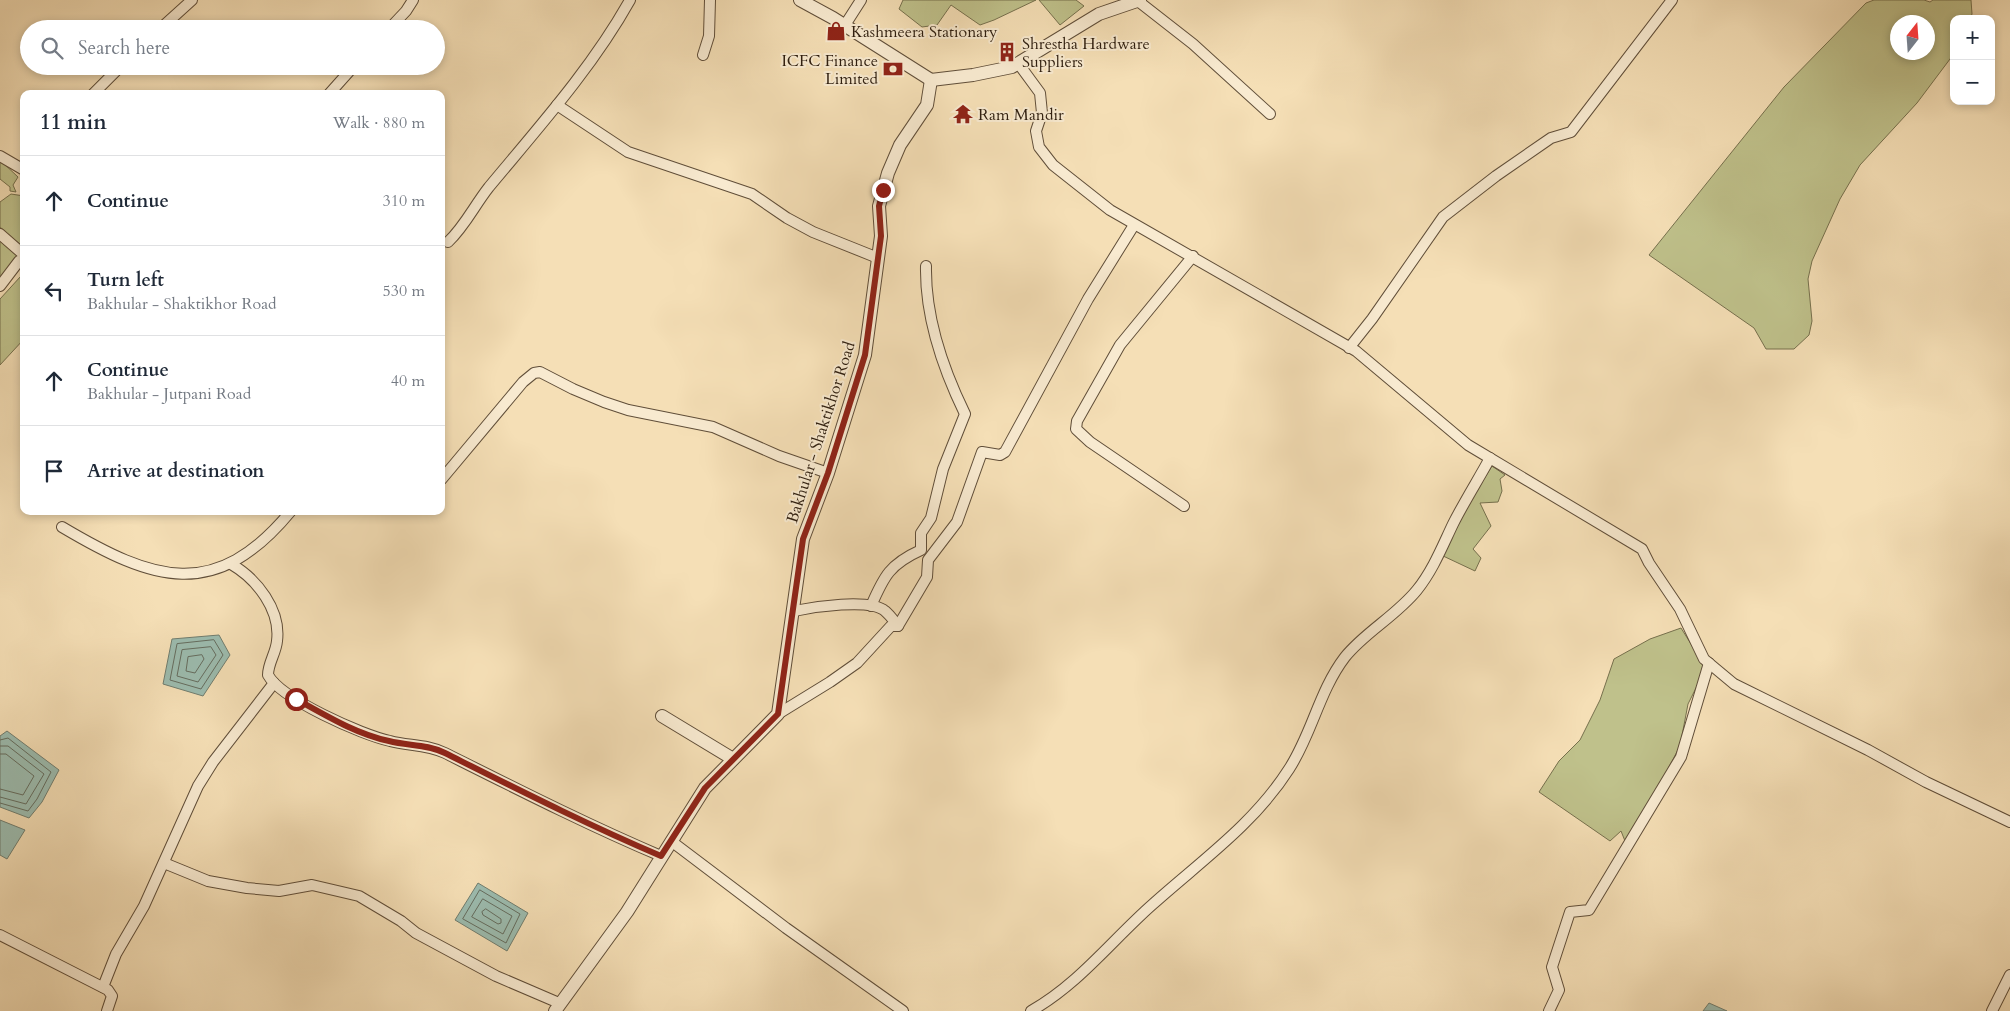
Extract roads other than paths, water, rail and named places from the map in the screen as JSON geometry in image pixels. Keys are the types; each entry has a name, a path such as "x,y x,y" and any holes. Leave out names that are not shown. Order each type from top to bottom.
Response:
{"street":[{"path":"170,20 192,0"},
{"path":"398,20 413,0"},
{"path":"448,242 462,229 483,195 557,105 630,0"},
{"path":"703,55 709,36 710,0"},
{"path":"800,0 845,25 931,80 973,75 1012,67 1100,14 1139,0 1193,44 1270,114"},
{"path":"845,25 861,0"},
{"path":"1349,348 1372,320 1443,217 1496,176 1551,138 1571,132 1672,0"},
{"path":"1018,63 1040,93 1042,113 1036,131 1038,147 1053,165 1110,210 1193,256 1349,348 1468,445 1642,550 1649,564 1680,609 1690,633 1709,664 1734,684 1766,702 1868,750 1926,782 2010,822"},
{"path":"97,90 112,75"},
{"path":"333,90 346,75"},
{"name":"Bakhular - Shaktikhor Road","path":"778,714 803,539 828,473 865,355 881,236 879,206 888,173 907,134 923,115 927,105 931,80"},
{"path":"557,105 628,152 752,194 804,228 878,258"},
{"path":"0,156 20,168"},
{"path":"898,626 927,577 928,560 957,522 982,452 1000,455 1006,452 1088,299 1134,225"},
{"path":"0,234 20,257"},
{"path":"1184,506 1090,442 1076,429 1077,421 1120,346 1193,256"},
{"path":"0,286 20,263"},
{"path":"872,606 887,572 901,559 921,550 921,533 930,518 943,469 964,414 934,332 926,282 926,266"},
{"path":"445,475 523,382 534,373 540,372 573,390 604,402 628,410 714,427 779,456 828,473"},
{"path":"1031,1011 1053,998 1073,982 1152,905 1228,840 1273,791 1290,768 1326,688 1345,656 1416,592 1431,570 1454,522 1490,458"},
{"path":"279,515 282,522"},
{"path":"62,527 116,557 163,573 188,576 213,571 231,564 248,552 288,515"},
{"path":"231,564 266,598 275,616 277,641 268,675 274,683 296,699 337,721 390,741 419,744 444,752 547,805 661,856"},
{"path":"794,611 850,604 872,606 884,609 898,626"},
{"path":"164,863 208,881 247,888 279,891 312,885 359,896 401,921 416,934 557,1007 627,912 705,788 778,714 857,663 891,626 898,626"},
{"path":"1549,1011 1559,990 1552,967 1570,912 1589,910 1681,757 1709,664"},
{"path":"103,987 116,954 135,924 198,786 213,762 274,683"},
{"path":"662,716 733,759"},
{"path":"671,841 793,933 903,1011"},
{"path":"0,935 108,990 112,996 107,1011"},
{"path":"1992,1011 2010,975"}],"water":[{"path":"219,635 230,655 203,696 163,684 172,639"},
{"path":"7,731 59,770 42,802 29,818 0,807 0,736"},
{"path":"0,820 25,830 7,859 0,855"},
{"path":"478,883 528,913 507,951 455,920"},
{"path":"1709,1003 1727,1011 1703,1011"}],"place":[{"name":"Kashmeera Stationary","path":"836,31"},
{"name":"Shrestha Hardware Suppliers","path":"1007,52"},
{"name":"ICFC Finance Limited","path":"893,69"},
{"name":"Ram Mandir","path":"963,114"}]}
